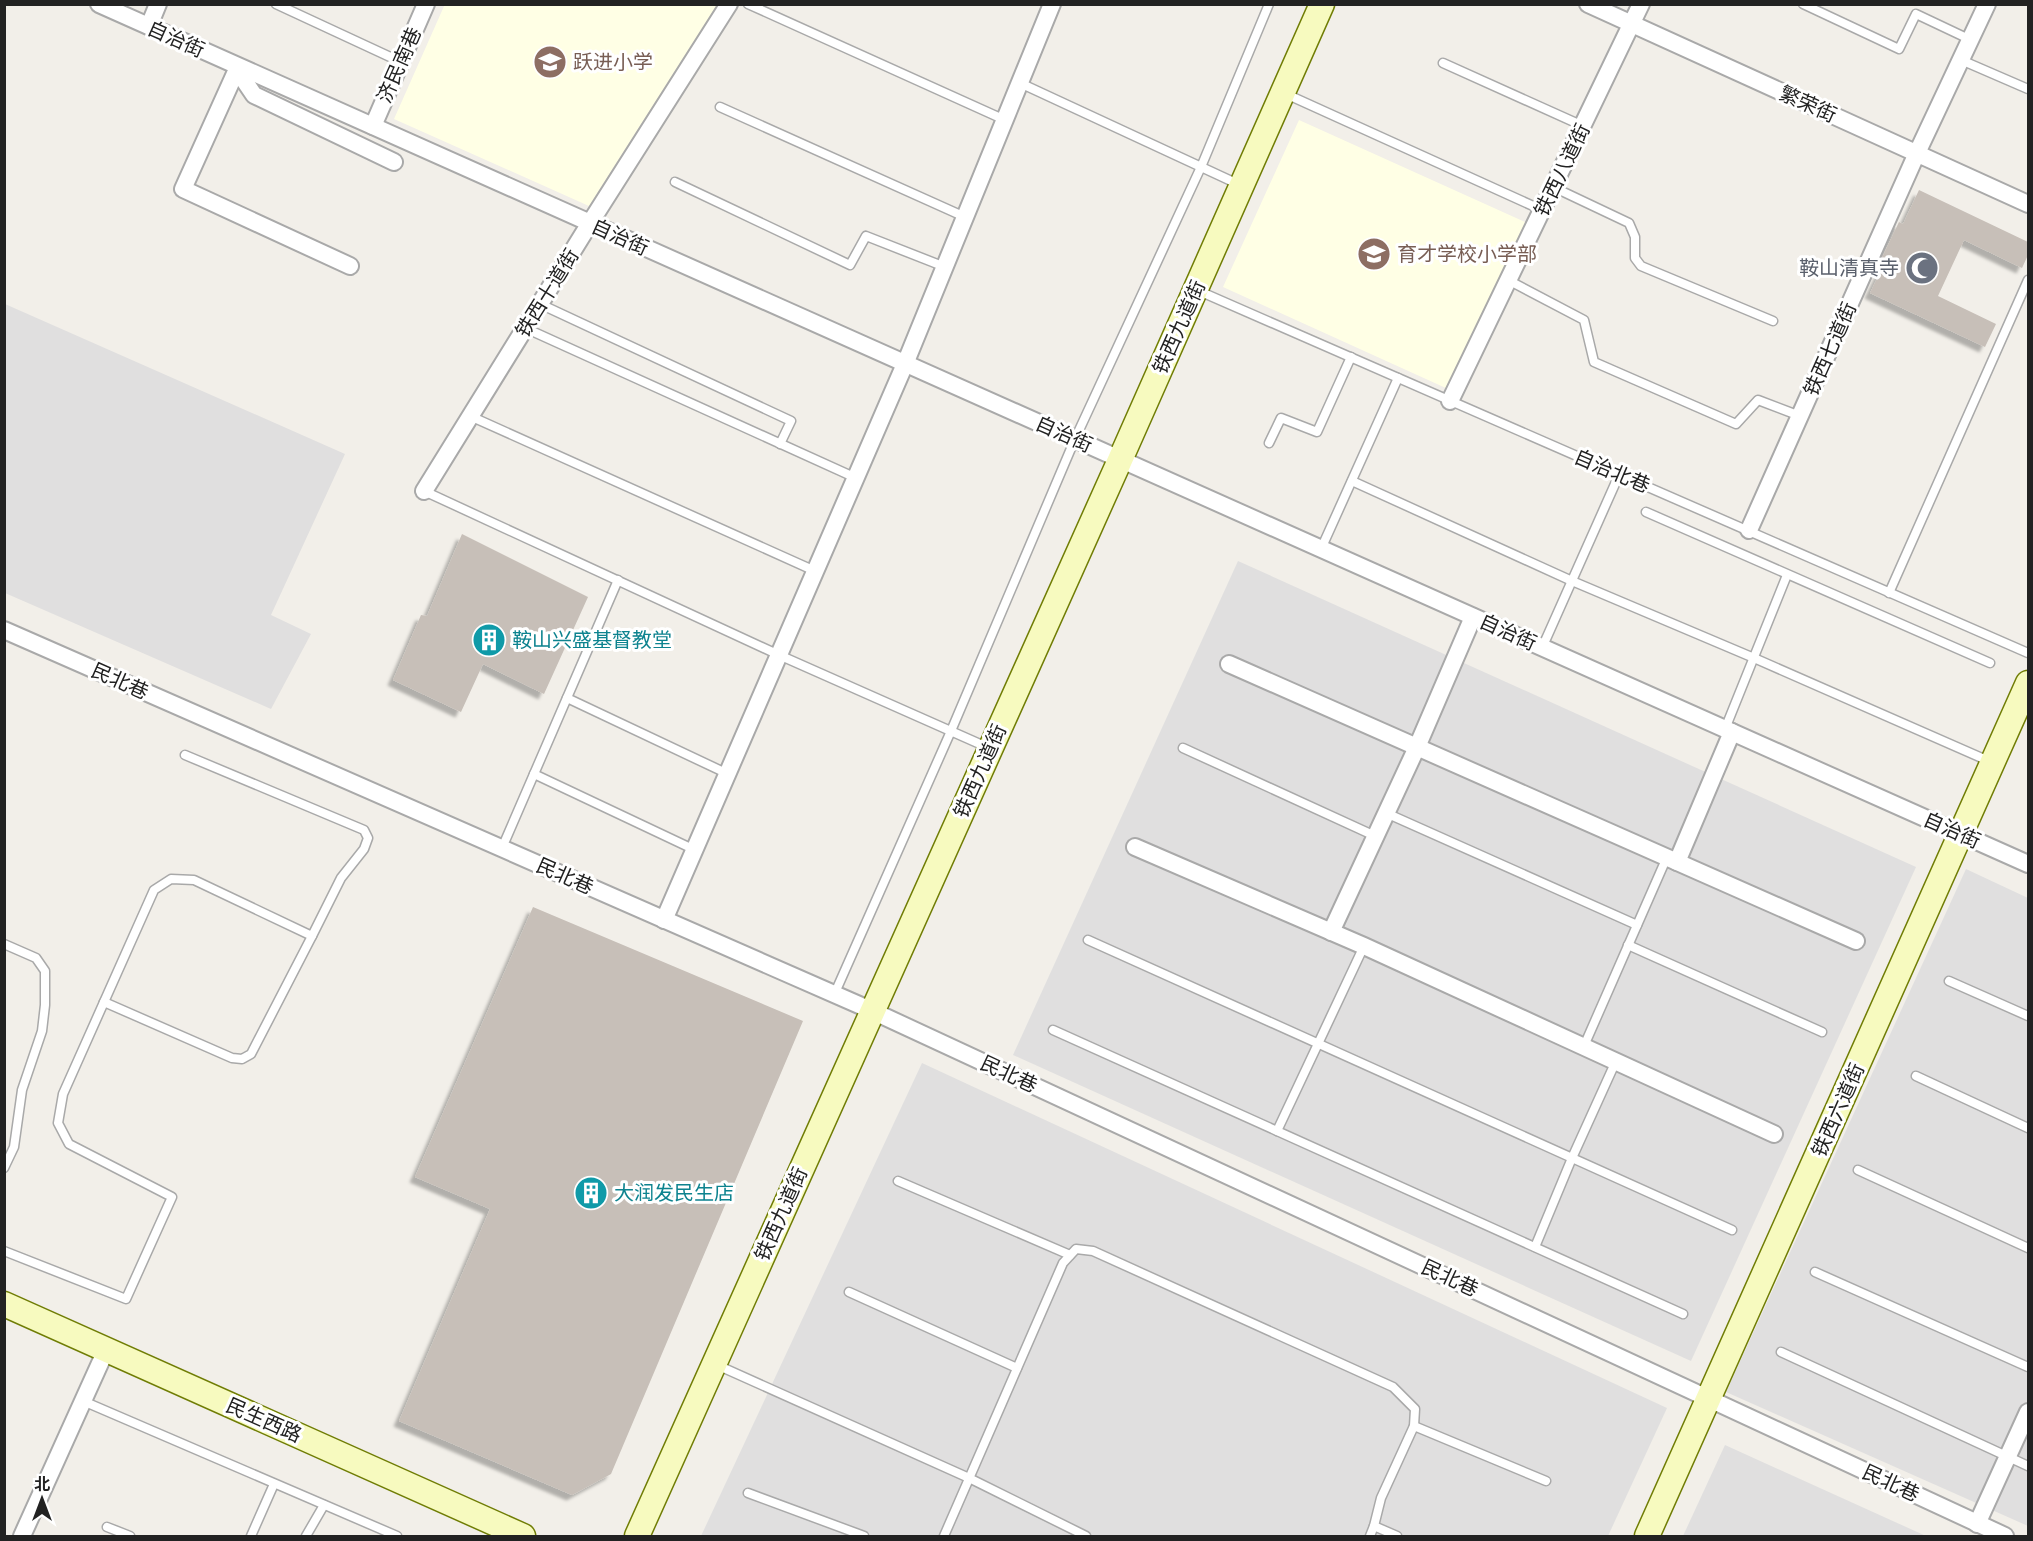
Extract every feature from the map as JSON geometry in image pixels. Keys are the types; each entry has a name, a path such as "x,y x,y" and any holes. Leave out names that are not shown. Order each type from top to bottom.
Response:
{"main road":[{"name":"铁西九道街","path":"637,1536 1322,4"},
{"name":"铁西六道街","path":"1647,1536 2028,683"},
{"name":"民生西路","path":"4,1304 523,1536"}],"street":[{"name":"自治街","path":"99,4 237,68 373,126 2028,864"},
{"path":"148,27 158,4"},
{"name":"济民南巷","path":"373,126 426,4"},
{"name":"铁西十道街","path":"424,491 729,4"},
{"path":"664,920 905,364 1052,4"},
{"name":"繁荣街","path":"1588,4 2028,204"},
{"name":"铁西八道街","path":"1450,400 1641,4"},
{"name":"铁西七道街","path":"1749,530 1917,153 1987,4"},
{"path":"237,68 254,95 394,162"},
{"path":"237,68 183,189 350,266"},
{"path":"1331,932 1417,747 1473,617"},
{"name":"民北巷","path":"4,630 872,1011 2005,1536"},
{"path":"1229,664 1856,941"},
{"path":"1672,860 1728,731"},
{"path":"1135,847 1364,946 1774,1134"},
{"path":"22,1536 106,1350"},
{"path":"1977,1524 2028,1412"}],"lane":[{"path":"276,4 401,62"},
{"path":"748,4 1005,120"},
{"path":"834,994 951,731 1075,439 1200,167 1269,4"},
{"path":"1803,4 1899,49 1916,14 1971,40"},
{"path":"1961,60 2028,89"},
{"path":"1443,63 1583,126"},
{"path":"1020,83 1241,186"},
{"path":"1283,93 1542,210"},
{"path":"720,107 965,217"},
{"path":"675,182 850,264 867,236 945,267"},
{"path":"1553,187 1629,223 1635,237 1635,258 1641,266 1773,321"},
{"path":"1508,280 1584,320 1594,362 1736,424 1758,400 1800,416"},
{"path":"1889,593 2028,280"},
{"name":"自治北巷","path":"1196,290 2028,653"},
{"path":"540,304 792,421 780,444"},
{"path":"525,328 856,478"},
{"path":"1269,443 1281,418 1317,432 1351,357"},
{"path":"1321,549 1398,378"},
{"path":"471,416 815,571"},
{"path":"1542,648 1619,475"},
{"path":"1352,481 1572,581 1993,763"},
{"path":"424,491 779,655 990,748"},
{"path":"1646,512 1990,663"},
{"path":"1728,731 1787,575"},
{"path":"502,849 618,580"},
{"path":"567,698 728,774"},
{"path":"1183,748 1375,836"},
{"path":"104,1002 232,1058 242,1059 251,1054 341,878 364,849 368,838 364,830 185,755"},
{"path":"534,774 695,850"},
{"path":"1386,813 1637,925"},
{"path":"1584,1046 1637,925 1672,860"},
{"path":"4,1251 126,1299 172,1197 69,1144 58,1123 63,1094 154,890 171,879 194,880 312,936"},
{"path":"1088,940 1732,1230"},
{"path":"4,944 36,958 45,971 45,1005 42,1031 22,1090 14,1147 4,1168"},
{"path":"1628,945 1822,1032"},
{"path":"1277,1131 1364,946"},
{"path":"1949,981 2028,1016"},
{"path":"1053,1030 1683,1314"},
{"path":"1535,1247 1616,1060"},
{"path":"1916,1076 2028,1128"},
{"path":"1858,1170 2028,1248"},
{"path":"898,1181 1070,1255"},
{"path":"944,1536 1063,1263 1076,1249 1093,1251 1393,1387 1415,1409 1414,1426 1381,1497 1370,1536"},
{"path":"1815,1272 2028,1366"},
{"path":"849,1292 1017,1368"},
{"path":"1780,1352 2028,1466"},
{"path":"714,1364 969,1478 1086,1536"},
{"path":"83,1401 397,1536"},
{"path":"1414,1426 1546,1481"},
{"path":"251,1536 274,1484"},
{"path":"748,1492 864,1536"},
{"path":"306,1536 324,1505"},
{"path":"1374,1526 1396,1536"},
{"path":"107,1527 130,1536"}],"shaded area":[{"name":"跃进小学","path":"445,4 717,5 589,206 394,119"},
{"name":"育才学校小学部","path":"1299,120 1525,222 1448,389 1223,287"},
{"path":"5,304 345,454 271,615 311,634 271,709 5,593"},
{"path":"1238,561 1916,867 1691,1361 1013,1055"},
{"path":"1966,869 2028,898 2028,1526 1726,1392"},
{"path":"922,1063 1667,1408 1608,1536 701,1536"},
{"path":"1725,1445 1926,1536 1683,1536"}],"building":[{"name":"鞍山清真寺","path":"1919,190 2028,242 2028,255 2022,268 1964,240 1938,296 1996,324 1985,347 1870,293 1884,264 1880,262 1899,222 1903,224"},
{"name":"鞍山兴盛基督教堂","path":"462,534 588,597 544,694 483,664 461,712 393,680 421,615 427,616"},
{"name":"大润发民生店","path":"533,907 803,1021 611,1474 572,1495 399,1421 490,1209 415,1177"}],"place":[{"name":"跃进小学","path":"550,62"},
{"name":"育才学校小学部","path":"1374,254"},
{"name":"鞍山清真寺","path":"1922,268"},
{"name":"鞍山兴盛基督教堂","path":"489,640"},
{"name":"大润发民生店","path":"591,1193"}]}
